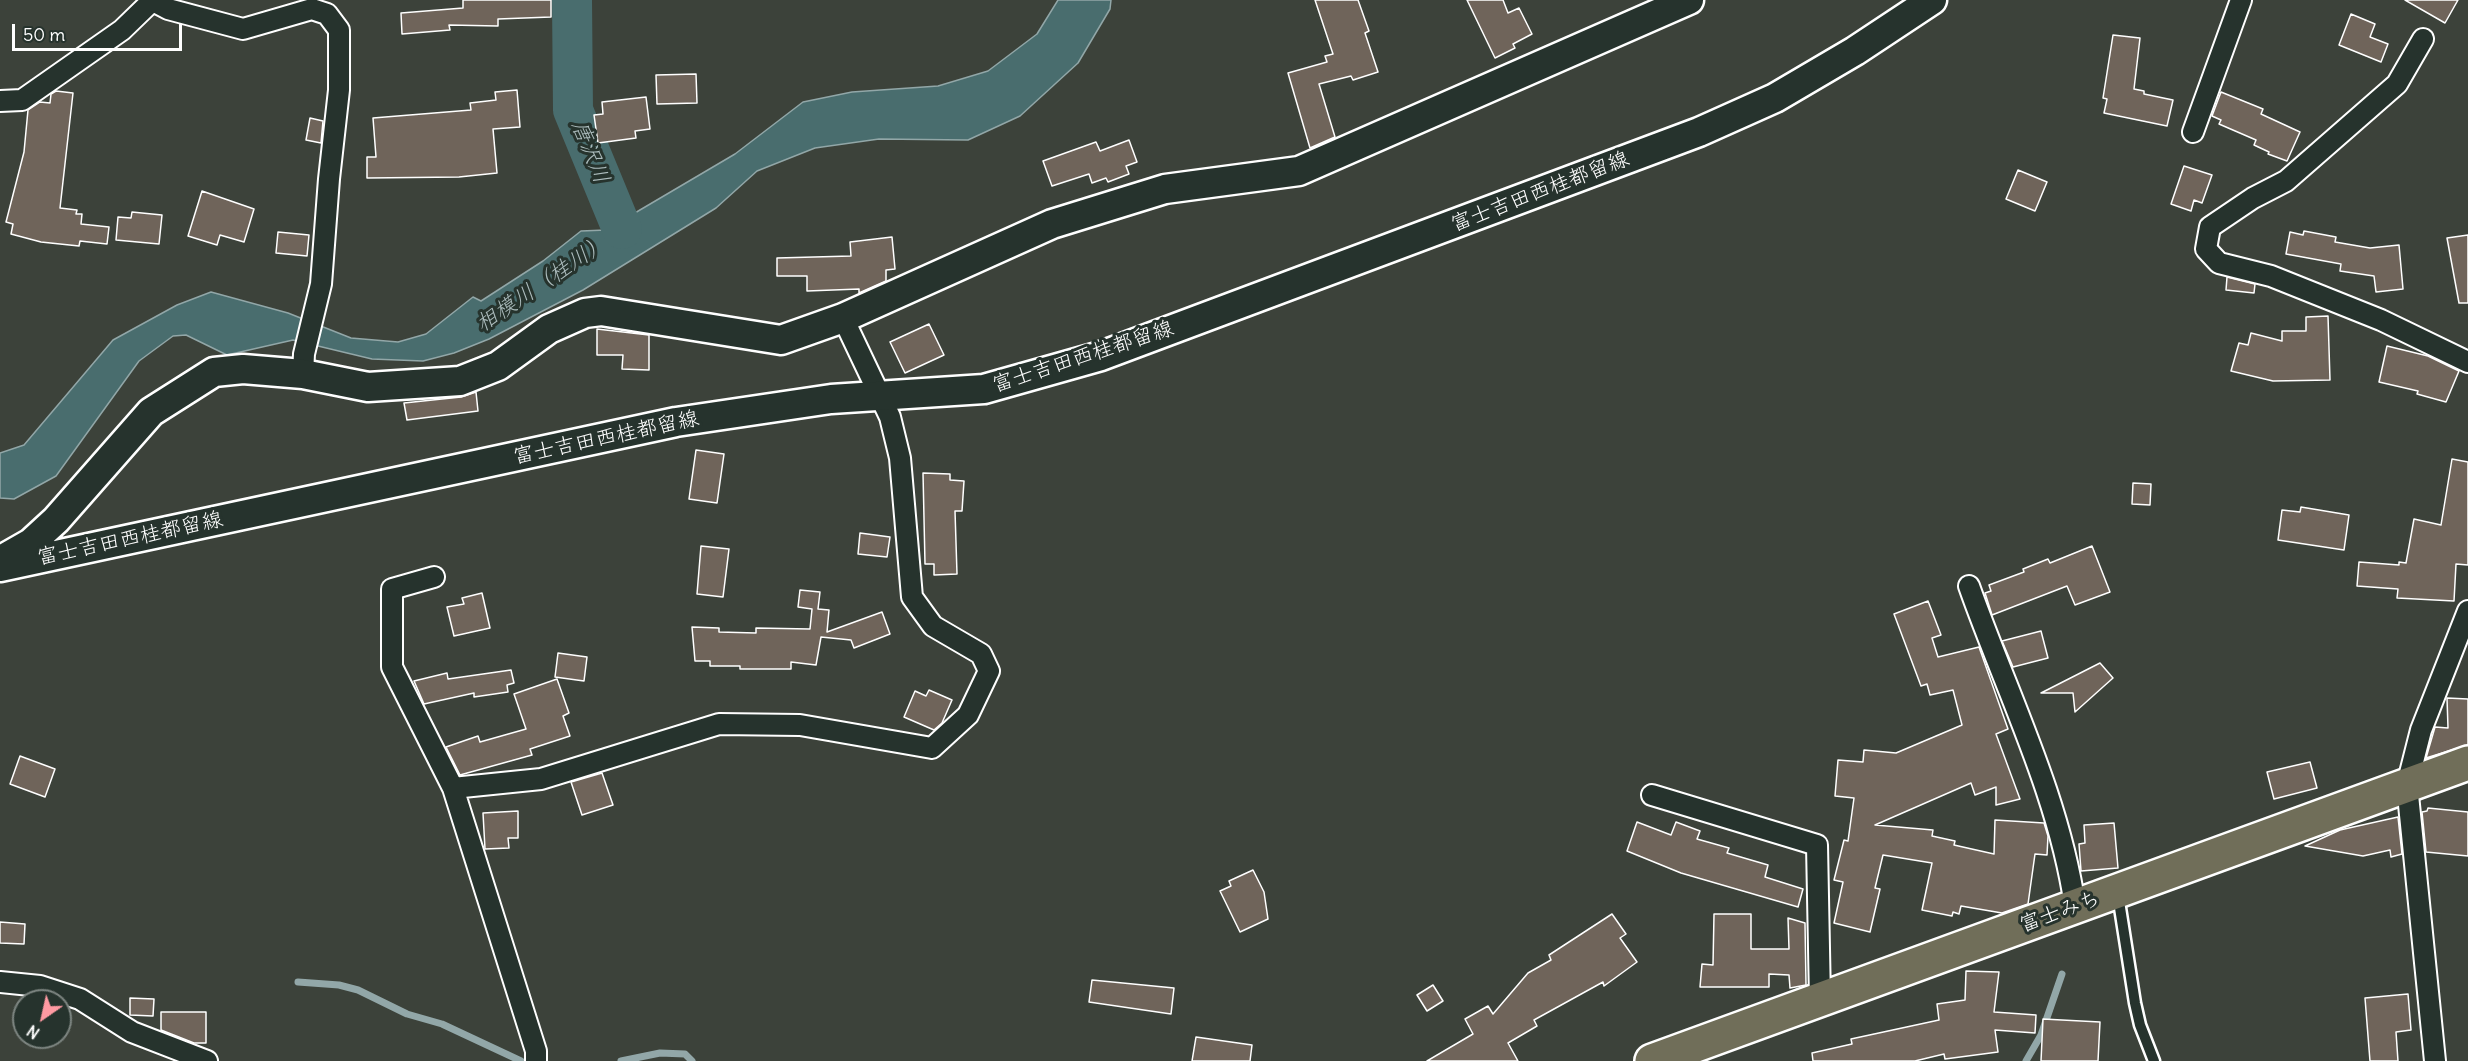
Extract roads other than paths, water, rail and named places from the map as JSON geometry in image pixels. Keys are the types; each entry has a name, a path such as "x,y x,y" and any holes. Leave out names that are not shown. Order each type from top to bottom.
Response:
{"highway":[{"name":"富士みち","path":"1652,1061 2468,763"}],"main road":[{"name":"富士吉田西桂都留線","path":"0,561 39,536 151,412 183,389 214,372 304,364 368,387 460,381 498,366 549,329 585,313 628,314 727,333 781,340 843,318 1052,224 1165,189 1299,171 1689,0"},
{"name":"富士吉田西桂都留線","path":"0,567 676,422 831,399 984,389 1101,356 1699,132 1775,98 1932,0"}],"street":[{"path":"2193,132 2241,0"},
{"path":"0,101 22,100 122,30 152,1 176,12 243,29 312,9 327,14 339,30 339,90 329,178 321,284 304,364"},
{"path":"2423,39 2397,84 2286,181 2253,198 2210,227 2206,249 2219,263 2271,276 2381,320 2468,362"},
{"path":"453,788 541,779 719,724 800,725 932,748 968,715 988,671 981,654 933,626 912,597 900,458 890,417 843,318"},
{"path":"434,577 392,589 392,667 453,788 536,1051 536,1061"},
{"path":"1969,586 2053,811 2069,862 2075,906"},
{"path":"2435,1061 2407,785 2421,730 2468,611"},
{"path":"1652,795 1816,845 1820,1000"},
{"path":"0,982 40,986 80,999 132,1032 207,1061"}],"lane":[{"path":"2117,891 2138,1014 2154,1061"}],"water":[{"name":"相模川（桂川）","path":"1058,0 1111,0 1110,9 1078,63 1020,116 968,140 879,139 815,148 757,171 716,208 583,290 489,339 454,353 423,361 372,359 293,340 227,355 186,335 173,336 139,361 56,476 14,499 0,498 0,453 24,445 113,340 177,305 211,292 288,313 351,338 398,342 426,334 473,297 481,301 543,261 581,231 606,230 735,154 803,102 852,92 938,86 988,71 1037,34"}],"waterway":[{"name":"唐沢川","path":"572,0 573,110 622,229"},
{"path":"2026,1061 2041,1035 2062,974"},
{"path":"298,982 339,985 358,990 407,1014 442,1024 521,1061"},
{"path":"621,1061 660,1053 685,1054 692,1061"}]}
